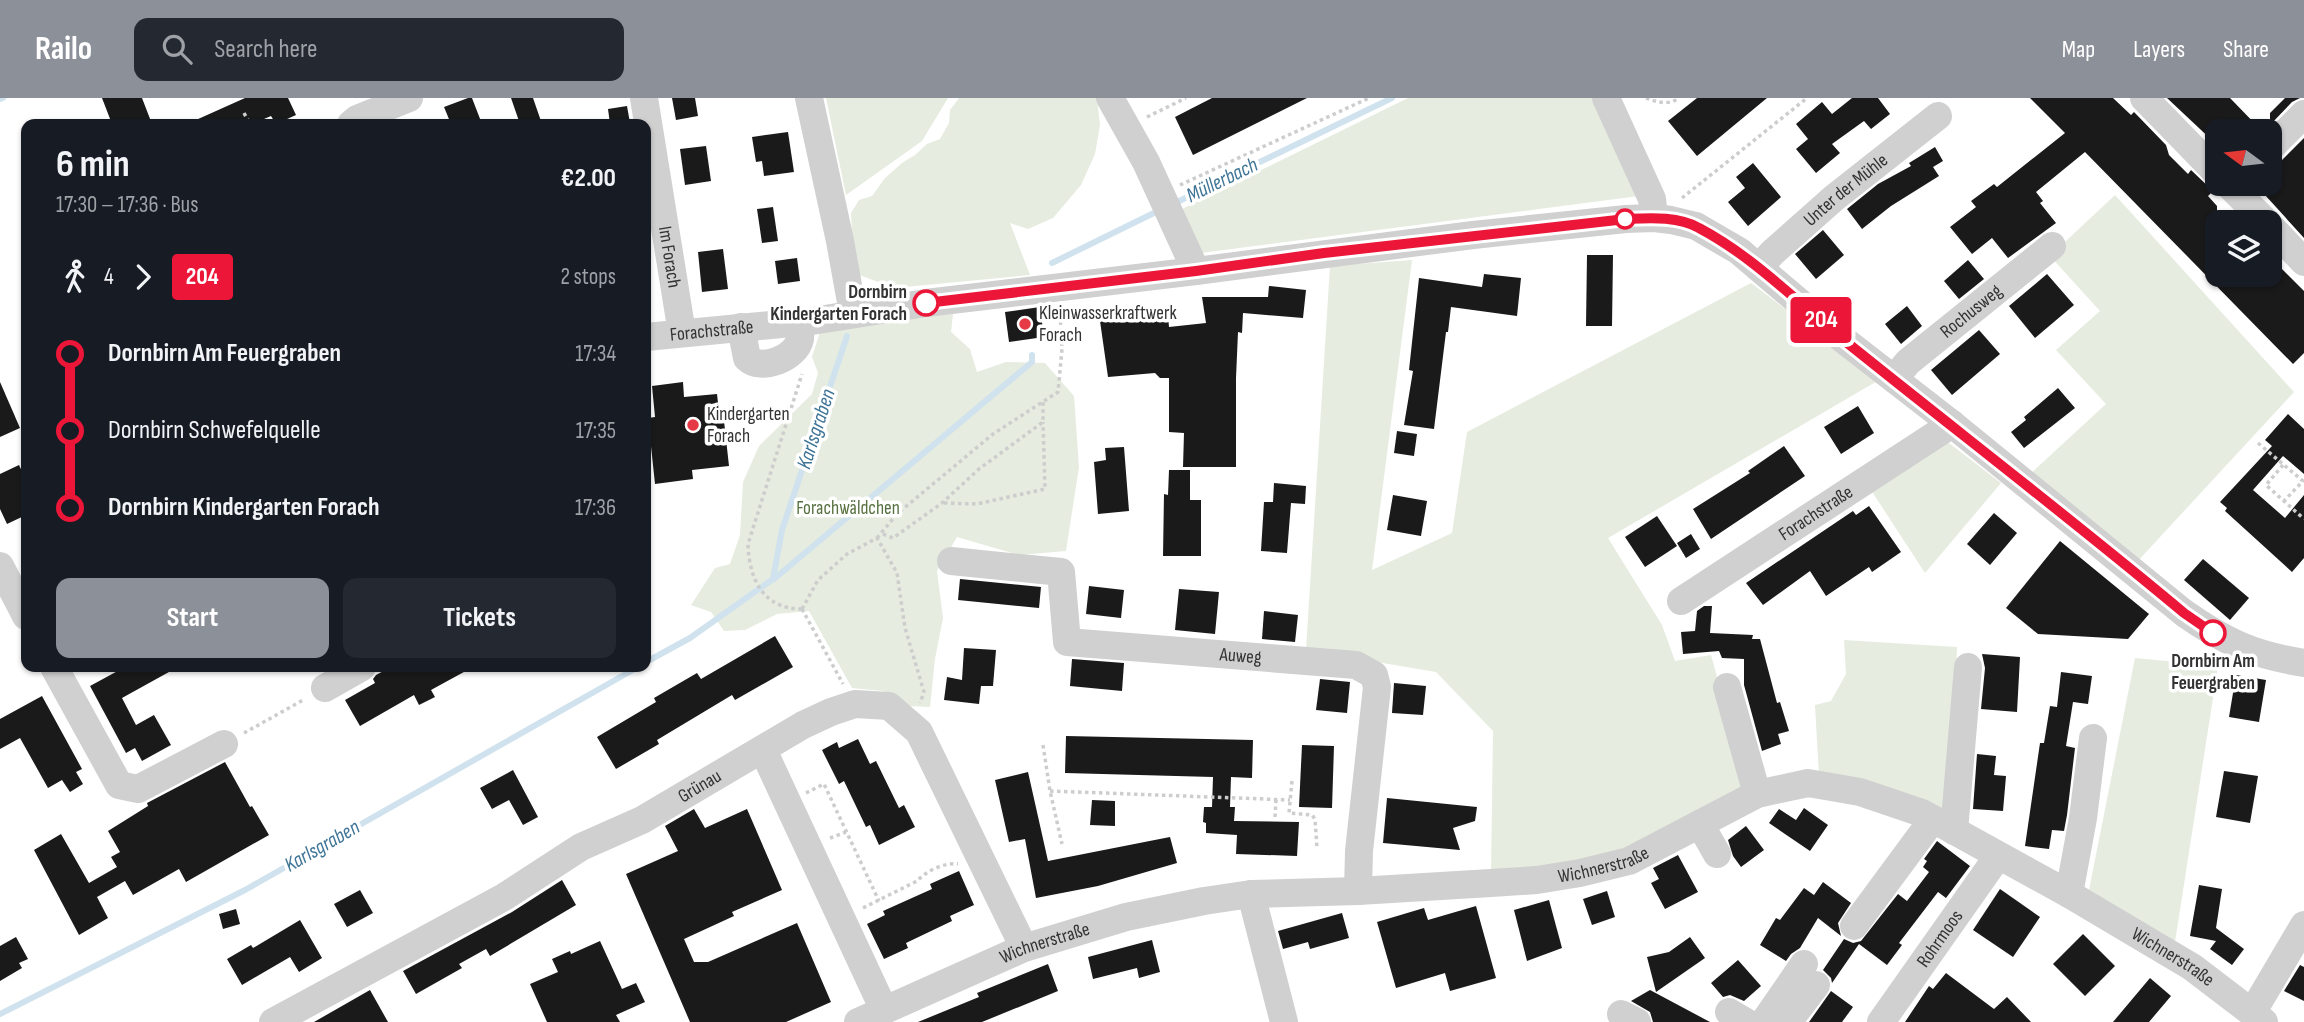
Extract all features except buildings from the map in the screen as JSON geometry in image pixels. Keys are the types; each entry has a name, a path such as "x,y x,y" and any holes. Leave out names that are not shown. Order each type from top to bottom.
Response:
{"street":[{"path":"356,119 409,98"},
{"name":"Im Forach","path":"644,98 647,119"},
{"path":"809,98 853,313"},
{"path":"1110,98 1196,271"},
{"path":"1605,98 1662,219"},
{"path":"2144,98 2205,160"},
{"path":"2282,136 2304,114"},
{"name":"Unter der Mühle","path":"1759,268 1834,198 1938,116"},
{"name":"Im Forach","path":"651,142 681,333"},
{"path":"2241,196 2254,210"},
{"name":"Forachstraße","path":"651,336 799,321 1473,235 1662,219 1696,226 1740,251 2184,613 2213,633 2269,657 2304,663"},
{"path":"2282,239 2304,262"},
{"name":"Rochusweg","path":"1894,379 1908,362 2052,246"},
{"path":"741,327 744,352 747,358 758,366 777,361 796,346 800,340 799,321"},
{"name":"Forachstraße","path":"1681,601 1952,424"},
{"name":"Auweg","path":"951,561 1061,572 1067,642 1356,665 1374,675 1377,687 1359,851 1358,891"},
{"path":"7,568 21,603"},
{"path":"1854,926 1944,825 1968,667"},
{"path":"57,672 119,785 138,789 224,744"},
{"path":"326,688 353,672"},
{"path":"1727,687 1757,794"},
{"name":"Grünau","path":"273,1022 504,897 581,846 642,820 803,725 855,704 889,706 912,725 923,741 1024,948"},
{"path":"2069,894 2083,818 2092,738"},
{"path":"763,750 884,1010"},
{"name":"Wichnerstraße","path":"858,1022 1024,948 1126,917 1251,894 1358,891 1537,880 1580,873 1629,861 1757,794 1808,783 1860,792 1922,813 2069,894 2192,967 2258,1017"},
{"path":"1700,824 1717,854"},
{"name":"Rohrmoos","path":"1881,1022 1998,856"},
{"path":"1251,894 1284,1022"},
{"path":"2258,1017 2304,925"},
{"path":"1764,1022 1810,974 1788,1022"}],"path":[{"path":"1126,127 1186,98"},
{"path":"1646,98 1661,103 1674,102 1679,98"},
{"path":"1662,219 1675,203 1807,98"},
{"path":"1165,205 1365,99"},
{"path":"244,113 247,119"},
{"path":"802,609 818,580 847,554 880,536 897,514 993,434 1058,392 1062,349 1059,298 1052,287"},
{"path":"802,609 778,605 766,598 752,572 748,544 803,370"},
{"path":"942,503 977,504 1045,489 1043,402"},
{"path":"880,536 893,538 942,503 979,469 1043,422"},
{"path":"2258,443 2303,481 2284,501"},
{"path":"2283,465 2266,485 2304,519"},
{"path":"880,536 897,573 905,628 924,692 912,725"},
{"path":"802,609 855,704"},
{"path":"224,744 326,688"},
{"path":"1043,745 1049,791 1062,844"},
{"path":"1292,780 1289,813 1312,815 1315,819 1317,849"},
{"path":"788,802 824,784 879,901"},
{"path":"1049,791 1290,800"},
{"path":"1275,817 1276,800"},
{"path":"841,918 949,863 987,870"}],"green space":[{"path":"826,98 948,98 922,141 846,195"},
{"path":"959,98 1097,98 1100,125 1095,154 1081,185 1053,218 1028,229 1010,223 1030,275 894,288 854,273 851,213 859,200 872,196 885,178 902,163 927,144 940,139 949,123 950,110"},
{"path":"1408,98 1593,98 1639,196 1201,253 1180,210"},
{"path":"2115,195 2294,392 2136,563 2028,476 2106,404 2056,350 2100,311 2050,256"},
{"path":"1412,260 1372,570 1452,533 1467,432 1751,283 1879,380 1608,538 1662,625 1675,661 1711,655 1748,789 1612,856 1491,875 1493,731 1436,672 1306,650 1330,266"},
{"name":"Forachwäldchen","path":"953,314 951,332 970,349 977,372 1006,362 1045,363 1074,396 1079,467 1066,551 1019,555 957,537 937,571 943,618 930,707 907,706 883,691 852,688 809,611 777,614 745,630 724,631 711,612 691,605 715,568 730,564 740,535 743,482 759,446 812,394 818,373 812,357 820,332 868,321"},
{"path":"1945,440 2001,483 1925,573 1869,487"},
{"path":"1844,640 1957,647 1951,816 1819,776 1815,705 1831,701 1846,674"},
{"path":"2135,658 2218,666 2175,942 2089,890"}],"waterway":[{"name":"Müllerbach","path":"1173,204 1392,98"},
{"name":"Müllerbach","path":"1052,263 1160,210"},
{"name":"Karlsgraben","path":"651,659 690,638 773,579 782,530 847,336"},
{"name":"Müllerbach","path":"774,579 1032,362 1032,355"},
{"name":"Karlsgraben","path":"0,1014 245,890 629,672"}],"bus line":[{"name":"204","path":"926,303 1473,235 1626,219 1654,218 1696,226 1740,251 1845,341 1952,424 2184,613 2213,633"}],"place":[{"name":"Dornbirn Kindergarten Forach","path":"926,303"},
{"name":"Kleinwasserkraftwerk Forach","path":"1025,324"},
{"name":"Kindergarten Forach","path":"693,425"},
{"name":"Dornbirn Am Feuergraben","path":"2213,633"}]}
